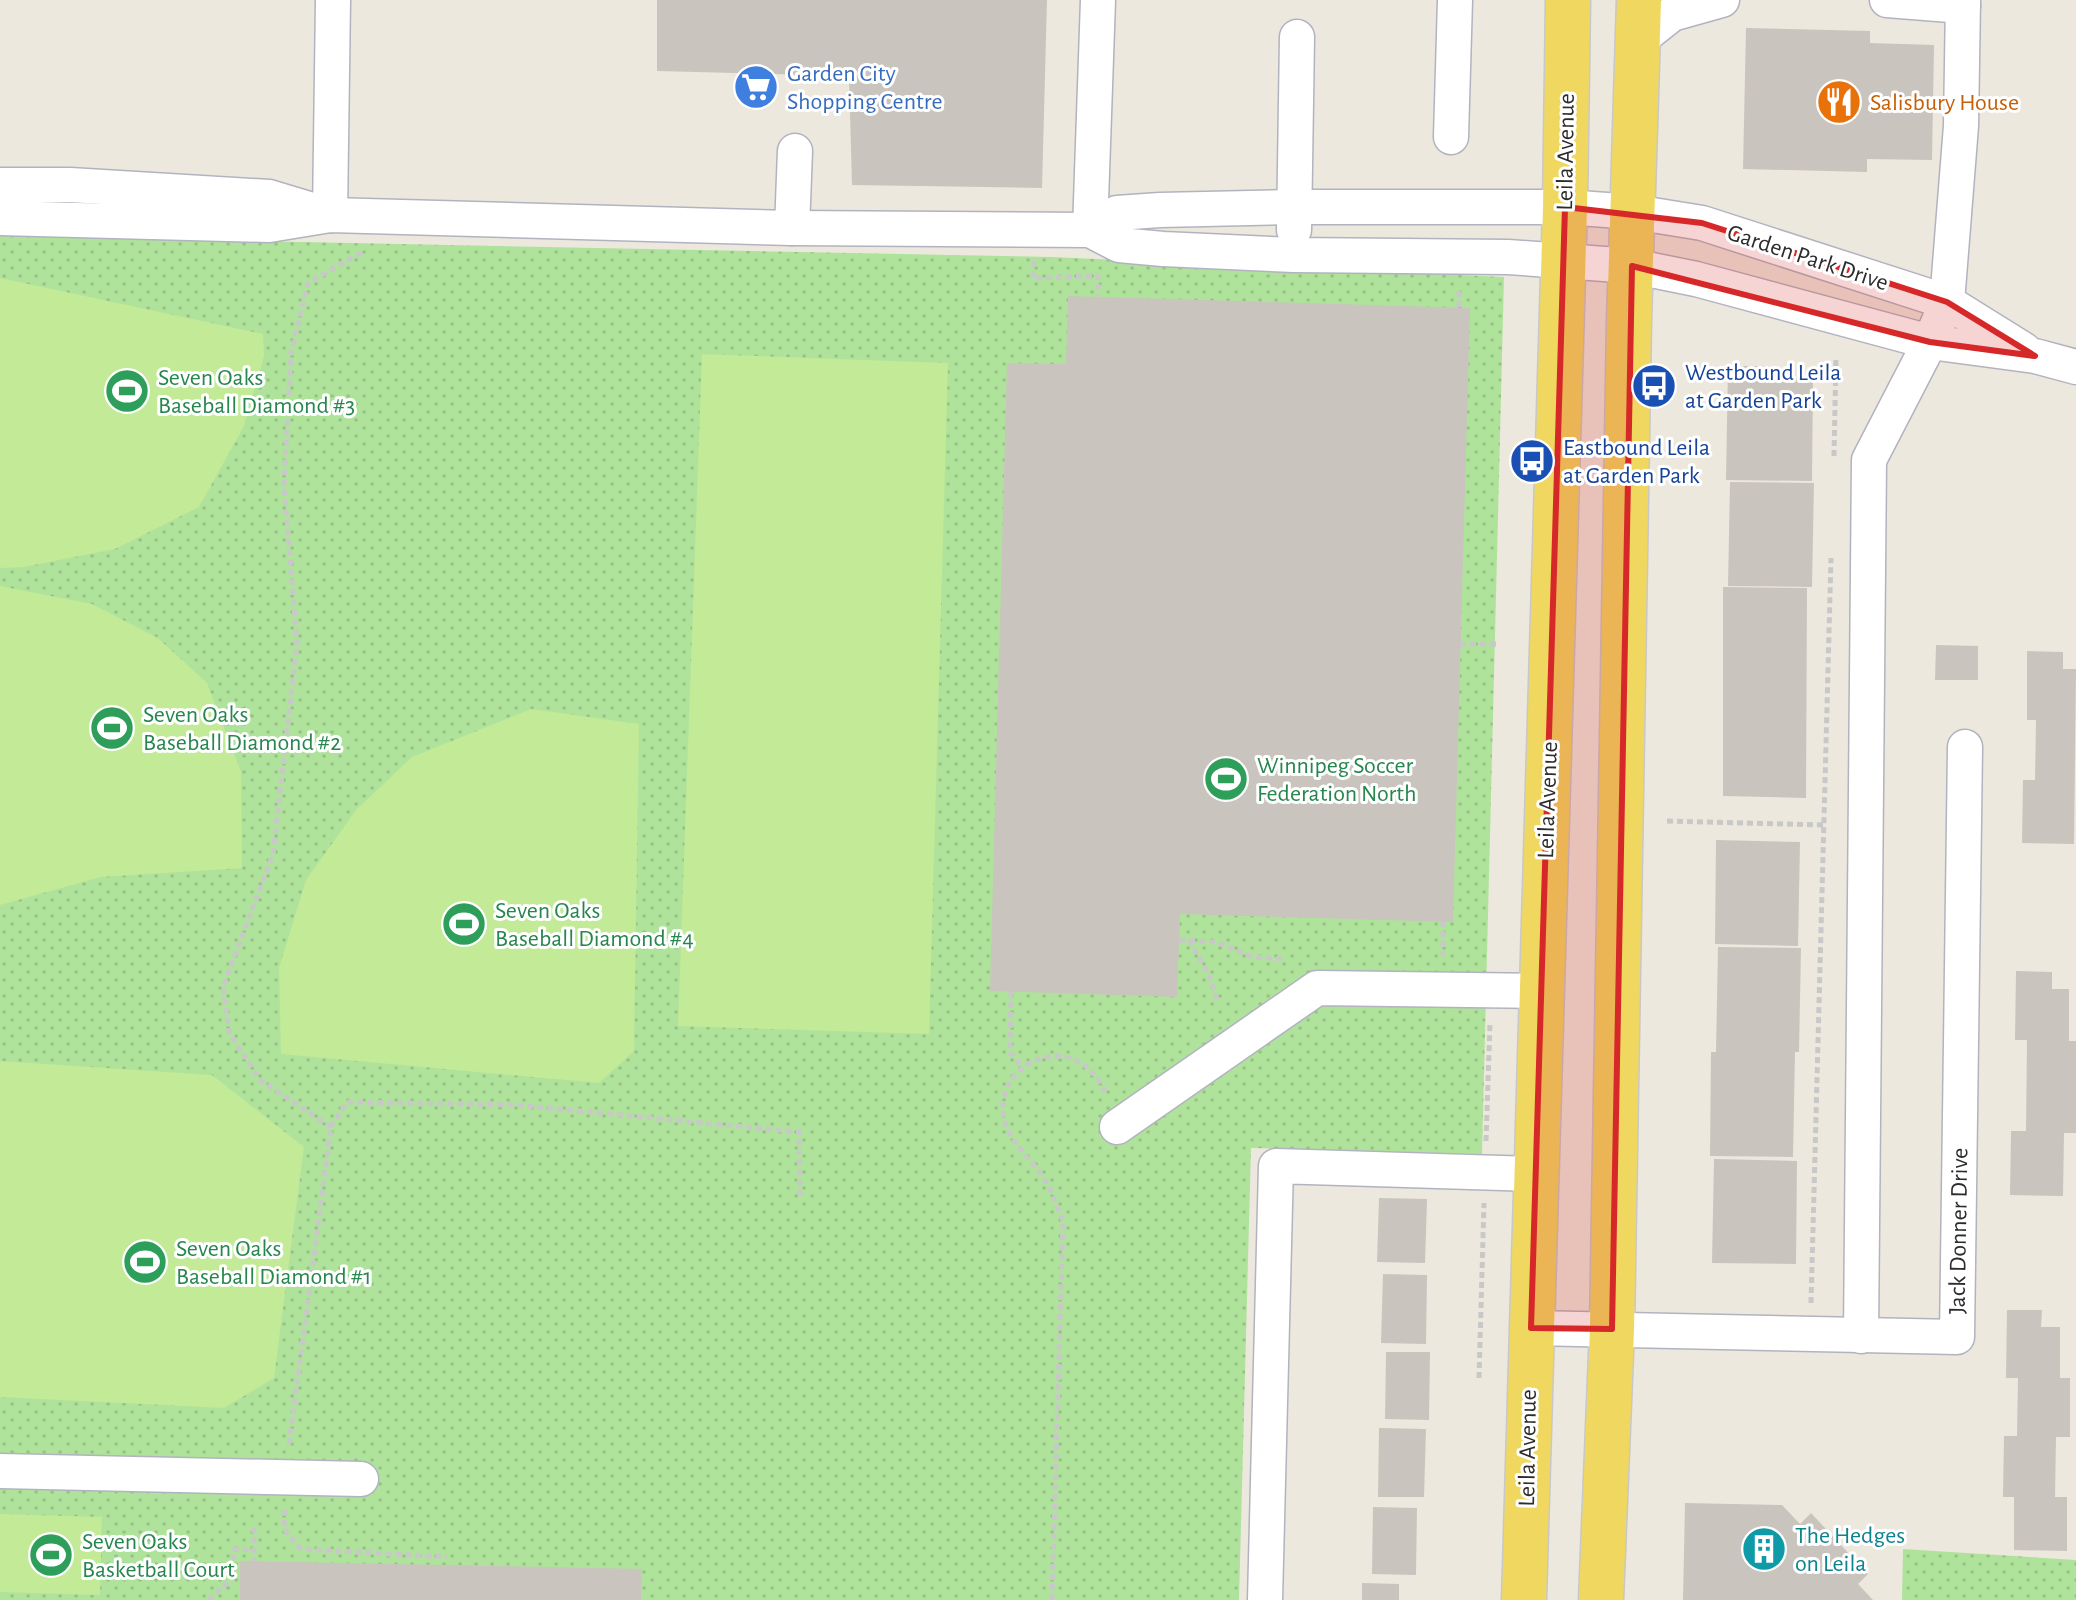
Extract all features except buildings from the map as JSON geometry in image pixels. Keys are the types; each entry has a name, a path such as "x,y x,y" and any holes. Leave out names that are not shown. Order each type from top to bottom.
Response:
{"main road":[{"name":"Leila Avenue","path":"1524,1600 1534,1174 1565,207 1568,0"},
{"path":"1601,1600 1612,1329 1638,21"}],"street":[{"path":"330,215 333,0"},
{"path":"0,218 269,225 330,215 792,228 1090,230 1098,0"},
{"path":"1451,137 1455,0"},
{"path":"1638,21 1722,0"},
{"path":"1861,1336 1869,460 1930,342 1947,302 1961,126 1963,3 1887,0"},
{"path":"1294,255 1297,37"},
{"path":"792,228 795,151"},
{"path":"0,185 70,185 269,197 330,215"},
{"name":"Garden Park Drive","path":"1090,230 1117,213 1294,207 1565,207 1634,212 1702,223 1947,302 2035,356"},
{"name":"Garden Park Drive","path":"1090,230 1119,245 1163,249 1294,255 1508,257 1632,266 1696,279 1930,342 2035,356 2076,367"},
{"name":"Jack Donner Drive","path":"1531,1328 1957,1337 1965,747"},
{"path":"1117,1127 1317,988 1541,991"},
{"path":"1265,1600 1276,1166 1534,1174"},
{"path":"0,1471 361,1479"}],"path":[{"path":"331,1127 260,1080 229,1032 223,987 273,854 297,643 284,485 291,353 308,283 383,240 384,217"},
{"path":"1034,256 1033,278 1098,276 1098,296"},
{"path":"1833,466 1836,357"},
{"path":"1811,1304 1831,544"},
{"path":"1460,644 1499,644"},
{"path":"1667,821 1824,825"},
{"path":"1443,921 1444,963"},
{"path":"1179,940 1216,942 1253,957 1283,959"},
{"path":"1189,940 1209,975 1217,1000"},
{"path":"1011,992 1010,1052 1023,1068"},
{"path":"1052,1600 1063,1221 1045,1179 1005,1125 1003,1107 1006,1089 1016,1074 1030,1062 1047,1056 1065,1057 1082,1063 1096,1075 1113,1108 1117,1127"},
{"path":"447,1557 301,1549 284,1529 286,1478 331,1127 347,1102 517,1105 799,1132 800,1196"},
{"path":"1479,1378 1482,1294"},
{"path":"254,1527 254,1561"},
{"path":"209,1600 233,1577 234,1549 254,1550"}],"highlighted area":[{"path":"1565,207 1702,223 1947,302 2035,356 1930,342 1632,266 1612,1329 1531,1328"}],"green space":[{"path":"0,236 1052,257 1504,277 1482,1154 1251,1148 1239,1600 0,1600"},
{"name":"Seven Oaks Baseball Diamond #3","path":"0,278 263,334 264,356 244,426 199,507 115,549 24,567 0,568"},
{"path":"702,354 948,363 929,1034 678,1026"},
{"name":"Seven Oaks Baseball Diamond #2","path":"0,586 92,604 158,638 207,683 241,772 242,868 101,877 0,905"},
{"name":"Seven Oaks Baseball Diamond #4","path":"531,709 639,724 634,1051 599,1083 281,1054 279,968 306,880 356,810 412,757"},
{"name":"Seven Oaks Baseball Diamond #1","path":"0,1061 212,1075 304,1147 274,1378 224,1408 0,1397"},
{"name":"Seven Oaks Basketball Court","path":"0,1514 102,1517 100,1595 0,1592"},
{"path":"1903,1549 2076,1560 2076,1600 1902,1600"}],"place":[{"name":"Garden City Shopping Centre","path":"756,87"},
{"name":"Salisbury House","path":"1839,102"},
{"name":"Westbound Leila at Garden Park","path":"1654,386"},
{"name":"Seven Oaks Baseball Diamond #3","path":"127,391"},
{"name":"Eastbound Leila at Garden Park","path":"1532,461"},
{"name":"Seven Oaks Baseball Diamond #2","path":"112,728"},
{"name":"Winnipeg Soccer Federation North","path":"1226,779"},
{"name":"Seven Oaks Baseball Diamond #4","path":"464,924"},
{"name":"Seven Oaks Baseball Diamond #1","path":"145,1262"},
{"name":"The Hedges on Leila","path":"1764,1549"},
{"name":"Seven Oaks Basketball Court","path":"51,1555"}]}
